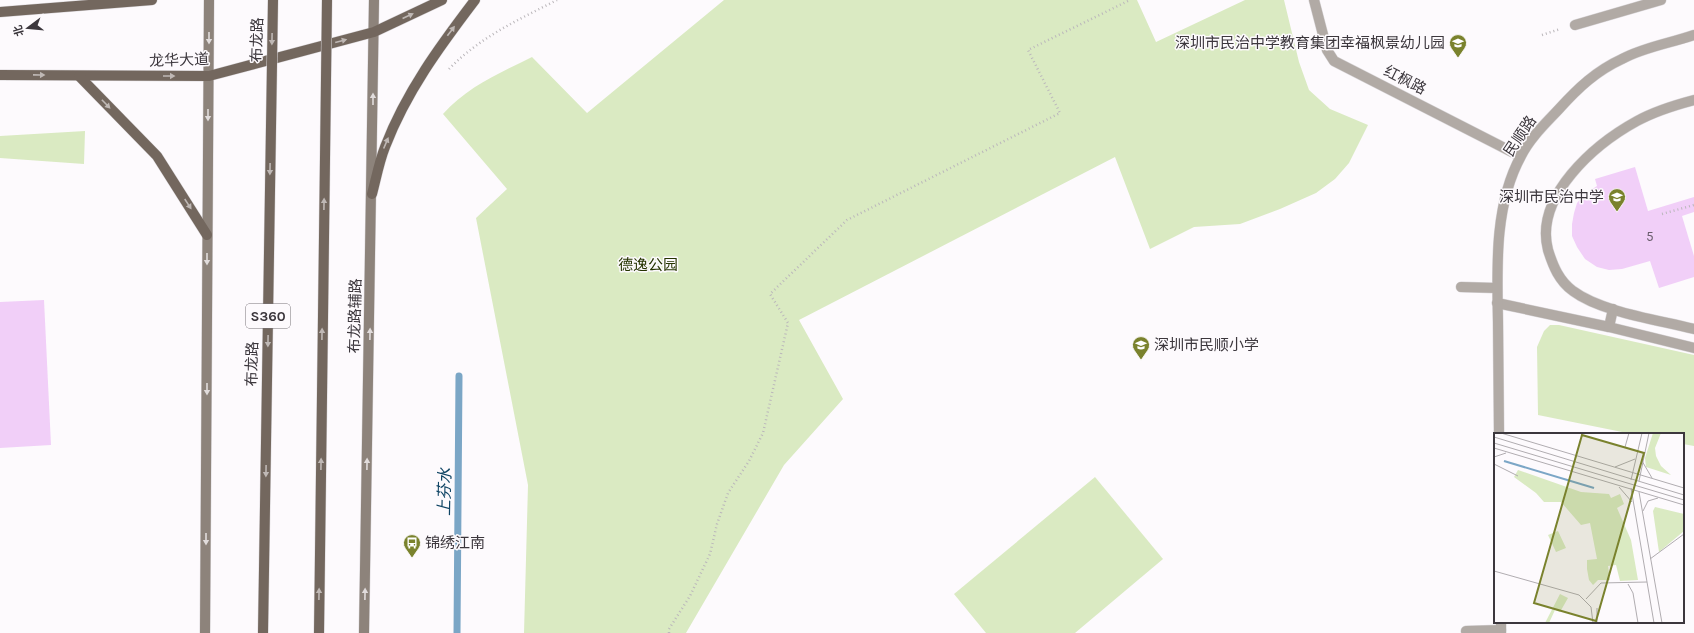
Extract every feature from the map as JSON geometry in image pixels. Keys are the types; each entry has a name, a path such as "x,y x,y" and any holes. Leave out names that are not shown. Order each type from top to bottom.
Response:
{"main road":[{"path":"61,8 74,0"},
{"path":"0,12 152,0"},
{"path":"205,633 209,0"},
{"name":"布龙路","path":"263,633 273,0"},
{"path":"318,633 327,0"},
{"name":"布龙路辅路","path":"364,633 374,0"},
{"name":"龙华大道","path":"0,75 209,76 374,32 442,0"},
{"path":"372,194 384,148 402,107 438,50 475,0"},
{"path":"79,76 157,156 207,235"}],"street":[{"name":"红枫路","path":"1314,0 1327,50 1334,61 1520,156"},
{"path":"1575,25 1661,0"},
{"name":"民顺路","path":"1499,433 1497,258 1500,226 1510,184 1520,156 1536,134 1580,86 1602,69 1624,58 1694,35"},
{"path":"1694,100 1670,107 1638,121 1612,137 1584,160 1556,195 1547,221 1547,244 1552,264 1561,280 1572,290 1588,299 1613,308 1694,329"},
{"path":"1461,287 1497,288"},
{"path":"1498,303 1609,327 1694,348"},
{"path":"1609,327 1613,308"},
{"path":"1466,631 1501,628"}],"path":[{"path":"448,70 462,56 484,39 503,27 557,0"},
{"path":"669,633 690,596 710,554 717,524 728,493 749,461 763,433 788,323 770,294 847,220 1060,113 1028,50 1130,0"},
{"path":"1662,214 1694,205"}],"green space":[{"name":"德逸公园","path":"724,0 1137,0 1156,42 1245,0 1284,0 1299,62 1309,90 1330,109 1368,125 1349,163 1335,179 1316,193 1280,209 1240,224 1194,227 1150,249 1115,157 799,320 843,399 784,465 686,633 524,633 528,485 476,218 507,189 443,114 452,104 473,88 532,57 587,113"},
{"path":"85,131 84,164 0,158 0,136"},
{"path":"1550,325 1559,325 1694,355 1694,446 1684,444 1684,433 1627,433 1538,415 1537,347 1544,331"},
{"path":"1095,477 1163,559 1075,633 986,633 954,594"}],"building":[{"path":"1635,167 1648,211 1694,197 1694,212 1682,216 1694,256 1694,277 1659,288 1650,261 1622,269 1609,270 1597,267 1585,259 1577,247 1572,236 1572,224 1577,203 1585,194 1597,186 1595,179"},
{"path":"44,300 51,445 0,448 0,302"}],"waterway":[{"name":"上芬水","path":"457,633 459,376"}],"place":[{"name":"深圳市民治中学教育集团幸福枫景幼儿园","path":"1458,58"},
{"name":"深圳市民治中学","path":"1617,212"},
{"name":"深圳市民顺小学","path":"1141,360"},
{"name":"锦绣江南","path":"412,558"}]}
